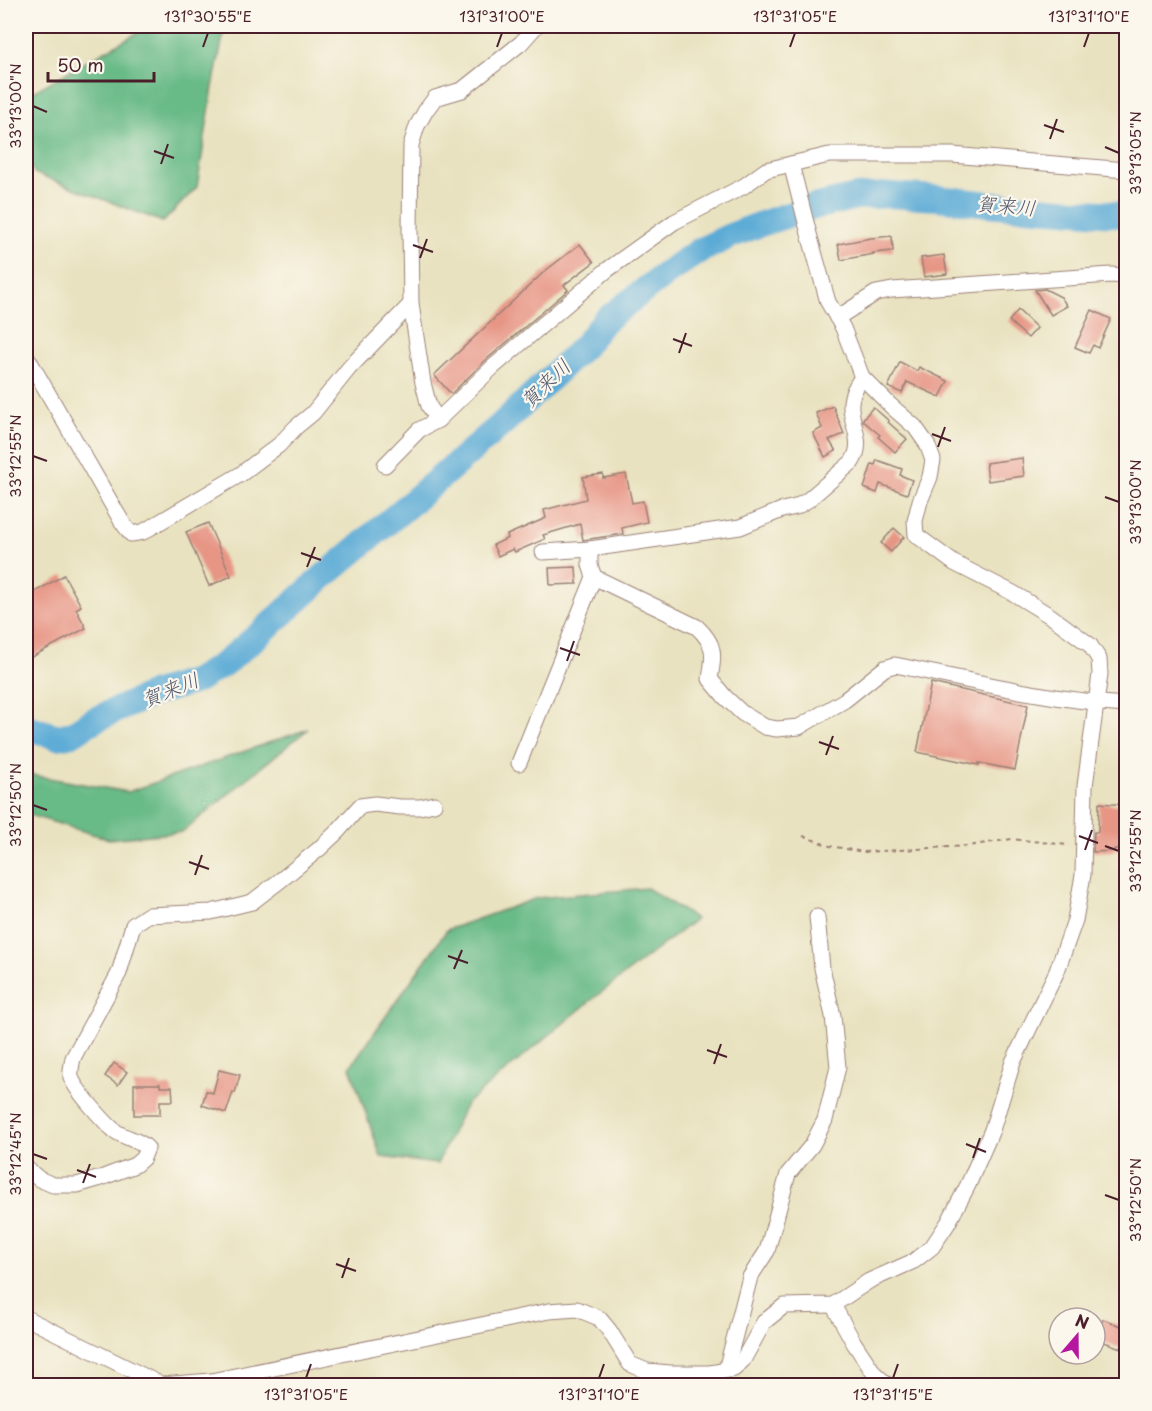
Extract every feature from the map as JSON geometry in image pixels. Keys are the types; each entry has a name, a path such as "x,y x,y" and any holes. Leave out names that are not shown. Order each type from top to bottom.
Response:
{"street":[{"path":"438,420 429,406 423,383 411,304 411,145 417,126 435,98 462,90 521,43 536,26"},
{"path":"385,465 419,430 438,420 493,367 607,270 674,222 744,186 766,170 829,155 952,155 1126,170"},
{"path":"26,1317 162,1385 211,1381 549,1311 577,1309 598,1318 609,1330 630,1364 647,1371 710,1373 734,1368 743,1360 764,1322 784,1306 833,1305 869,1281 914,1261 932,1247 968,1185 992,1130 1012,1062 1057,971 1075,920 1083,875 1085,786 1100,659 1090,645 1052,617 1013,593 954,563 916,535 915,520 930,477 933,460 927,444 915,427 862,377 843,328 828,302 791,164"},
{"path":"837,318 876,293 892,290 1111,275 1126,276"},
{"path":"26,355 104,492 131,534 143,532 241,474 279,445 296,427 314,413 350,367 411,304"},
{"path":"543,552 590,549 740,527 782,510 796,507 808,500 852,462 857,454 858,446 851,401 854,390 862,377"},
{"path":"519,763 594,577 590,565 590,549"},
{"path":"594,577 697,627 708,637 713,650 710,679 742,713 765,727 777,729 799,727 845,700 885,668 895,665 1029,692 1096,703 1126,705"},
{"path":"26,1168 39,1179 53,1185 77,1185 135,1165 143,1158 147,1148 141,1142 128,1139 114,1131 71,1079 73,1058 119,973 133,925 148,915 211,912 252,902 319,849 360,806 375,804 420,807 434,804"},
{"path":"726,1370 750,1277 766,1251 788,1174 812,1145 825,1120 838,1067 833,1016 822,968 817,917"},
{"path":"833,1305 874,1373 888,1386"}],"path":[{"path":"802,836 830,846 863,852 968,846 1012,839 1083,847"}],"green space":[{"path":"140,26 225,26 197,187 163,222 34,173 26,150 26,96 137,33"},
{"path":"308,729 182,832 109,839 26,814 26,774 128,792"},
{"path":"647,888 696,919 589,1002 466,1104 437,1164 381,1157 350,1067 447,930 537,898"}],"building":[{"path":"892,236 893,251 841,260 838,244"},
{"path":"580,244 594,262 564,285 568,290 486,360 451,394 434,375 545,271"},
{"path":"944,255 947,274 924,277 921,258"},
{"path":"1045,289 1061,297 1067,306 1051,315 1035,290"},
{"path":"1018,310 1037,328 1028,338 1009,321"},
{"path":"1092,310 1111,319 1098,348 1093,345 1089,353 1075,347"},
{"path":"900,362 917,371 919,367 948,381 940,397 907,382 902,393 888,387"},
{"path":"833,406 844,434 829,440 836,451 825,457 813,433 822,428 816,413"},
{"path":"873,407 907,439 895,452 863,421"},
{"path":"1022,458 1024,476 988,481 986,463"},
{"path":"877,460 902,469 900,475 912,480 907,494 880,484 877,493 864,488 872,464 875,465"},
{"path":"603,474 603,478 626,474 632,503 643,501 647,522 622,528 623,534 583,540 580,524 543,535 545,539 515,552 513,549 498,556 493,545 508,538 507,535 546,518 544,510 586,499 583,477"},
{"path":"208,523 231,576 209,586 186,532"},
{"path":"894,528 904,537 891,552 881,543"},
{"path":"576,567 577,584 550,585 549,568"},
{"path":"64,575 81,606 76,609 86,628 26,660 26,597"},
{"path":"931,683 1028,705 1015,770 917,752"},
{"path":"1099,803 1126,805 1126,850 1093,852 1094,832 1098,832"},
{"path":"114,1063 127,1072 118,1085 105,1076"},
{"path":"219,1070 240,1075 226,1113 202,1105 206,1091 213,1093"},
{"path":"134,1084 160,1084 160,1087 172,1087 173,1101 160,1101 160,1115 134,1115"},
{"path":"1107,1321 1126,1328 1126,1350 1107,1343"}],"waterway":[{"name":"賀来川","path":"26,727 58,737 72,734 94,720 155,693 196,681 225,663 501,425 584,346 604,321 672,269 699,251 730,236 809,208 856,197 889,195 1126,215"}]}
